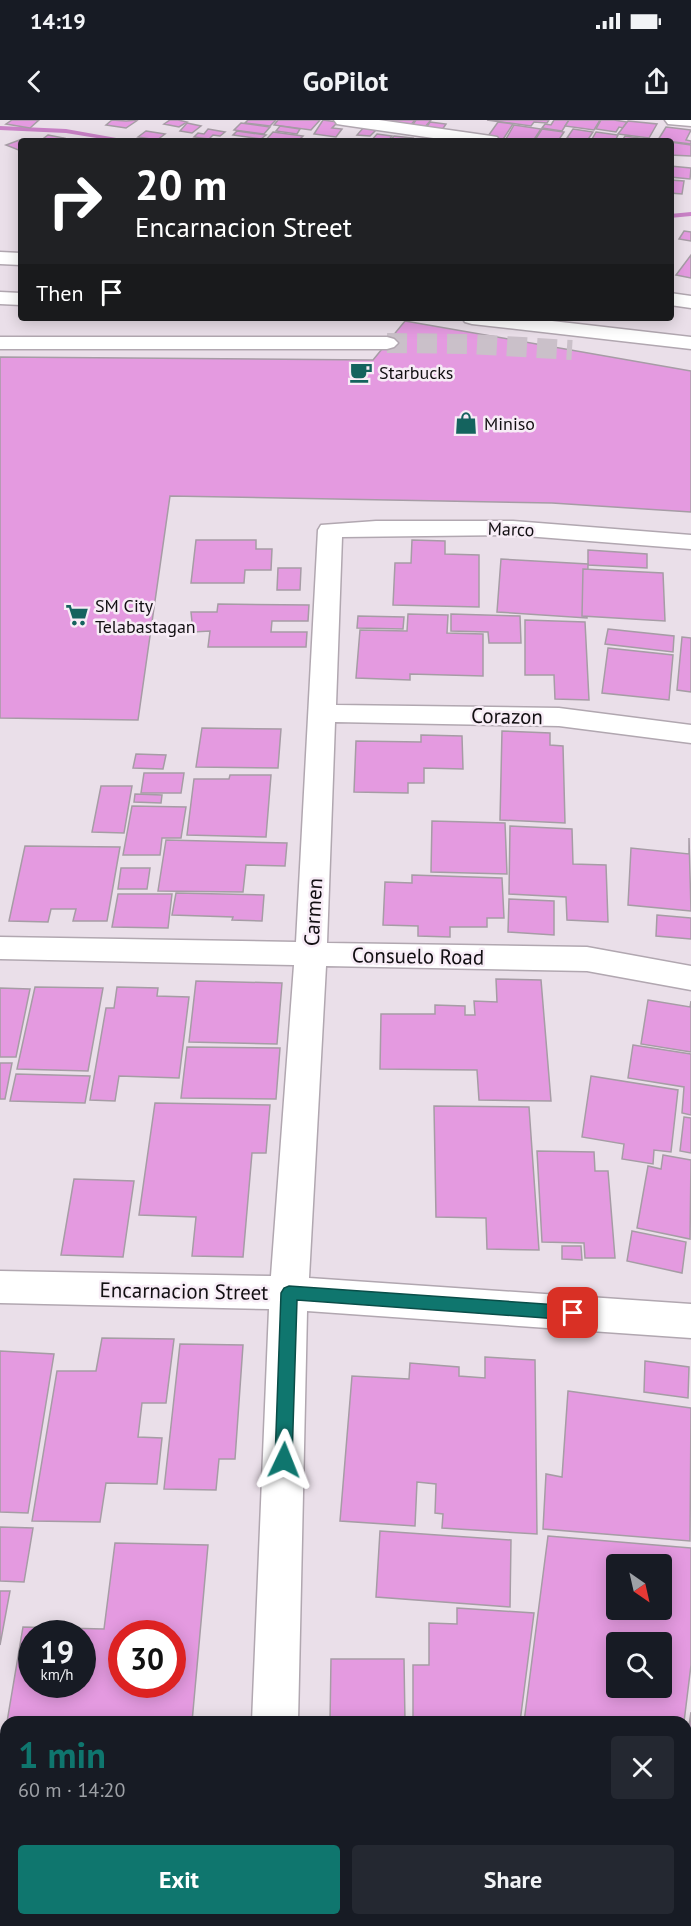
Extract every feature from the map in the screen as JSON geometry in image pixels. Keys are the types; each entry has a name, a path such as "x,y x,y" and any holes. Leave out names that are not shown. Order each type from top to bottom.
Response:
{"main road":[{"path":"343,120 470,138"},
{"path":"674,120 691,121"},
{"path":"0,258 18,259"},
{"path":"0,270 18,270"},
{"path":"0,298 18,299"},
{"path":"674,300 691,302"},
{"path":"674,315 691,317"},
{"path":"498,321 691,343"},
{"path":"0,343 387,343"},
{"path":"572,350 691,361"},
{"name":"Marco","path":"330,530 513,528 691,542"},
{"name":"Carmen","path":"275,1716 289,1293 311,953 330,530"},
{"name":"Corazon","path":"323,713 559,717 691,734"},
{"name":"Consuelo Road","path":"0,948 588,959 691,978"},
{"name":"Encarnacion Street","path":"0,1287 289,1293 691,1321"}],"building":[{"path":"12,120 39,120 30,128 6,124"},
{"path":"112,120 138,120 126,128 106,125"},
{"path":"170,120 187,122 179,127 164,124"},
{"path":"248,120 276,120 270,126 245,123"},
{"path":"278,120 320,120 311,130 274,125"},
{"path":"323,120 338,122 332,128 342,129 336,137 314,134"},
{"path":"385,120 415,120 409,127 382,124"},
{"path":"416,120 431,120 424,128 411,127"},
{"path":"487,120 549,120 547,123 534,122 531,126"},
{"path":"554,120 569,120 562,131 542,128 545,124 551,125"},
{"path":"569,120 600,120 594,130 565,126"},
{"path":"601,120 627,122 616,132 596,129"},
{"path":"628,121 657,124 649,138 618,134"},
{"path":"430,122 446,124 442,130 426,128"},
{"path":"498,122 513,124 504,138 487,138"},
{"path":"187,123 201,126 192,133 180,131"},
{"path":"241,123 270,127 264,134 234,130"},
{"path":"514,125 541,129 535,138 507,138"},
{"path":"280,126 300,129 297,134 276,131"},
{"path":"364,127 377,129 370,136 357,135"},
{"path":"666,127 691,130 686,140 691,141 691,144 674,142 674,138 659,138"},
{"path":"208,129 225,132 220,136 213,135 210,138 194,137 198,133 204,134"},
{"path":"542,129 564,132 560,138 536,138"},
{"path":"573,129 593,132 589,138 567,138"},
{"path":"146,131 165,134 160,138 138,137"},
{"path":"237,131 266,135 262,138 254,138 233,135"},
{"path":"273,132 303,136 301,138 268,138"},
{"path":"596,132 618,135 616,138 593,138"},
{"path":"377,134 392,136 390,138 374,138"},
{"path":"48,135 64,138 44,138"},
{"path":"18,140 18,150 6,145"},
{"path":"674,143 691,145 691,156 674,155"},
{"path":"674,166 691,168 690,179 674,177"},
{"path":"674,180 684,181 682,194 674,193"},
{"path":"684,231 691,232 691,241 679,239"},
{"path":"691,255 691,278 676,275"},
{"name":"SM City Telabastagan","path":"405,321 691,371 691,512 552,503 170,496 138,720 0,718 0,357 373,360"},
{"path":"196,540 256,540 256,549 272,549 271,570 245,570 244,583 191,583"},
{"path":"412,540 445,541 445,554 479,555 479,607 393,605 395,563 411,563"},
{"path":"588,550 647,554 647,568 588,565"},
{"path":"501,559 588,564 587,618 497,612"},
{"path":"278,568 301,568 300,590 277,590"},
{"path":"583,569 663,573 665,621 582,616"},
{"path":"218,604 309,605 308,621 272,621 271,632 307,632 306,647 208,647 210,631 193,632 191,612 217,612"},
{"path":"408,614 448,615 447,633 483,634 483,676 410,674 410,680 356,678 360,630 407,631"},
{"path":"451,614 520,616 521,643 489,643 488,632 451,631"},
{"path":"358,616 404,617 403,629 357,628"},
{"path":"525,620 585,622 589,700 555,699 554,675 525,675"},
{"path":"608,629 674,636 673,652 605,644"},
{"path":"682,637 691,638 691,692 677,690"},
{"path":"608,648 673,655 669,700 602,693"},
{"path":"202,728 281,729 278,768 196,767"},
{"path":"502,731 550,733 550,745 563,746 565,823 500,820"},
{"path":"421,735 462,736 463,769 424,768 424,783 408,783 408,793 354,792 356,741 421,742"},
{"path":"136,754 166,755 163,769 133,768"},
{"path":"144,773 184,773 181,793 141,793"},
{"path":"230,775 271,775 266,837 187,835 194,779 229,779"},
{"path":"101,786 132,786 124,833 92,832"},
{"path":"135,794 162,795 161,803 134,802"},
{"path":"132,806 186,807 181,838 162,838 160,855 123,855"},
{"path":"432,821 505,823 507,874 431,872"},
{"path":"510,826 572,829 573,864 606,865 608,922 567,920 566,897 509,894"},
{"path":"689,838 691,911 628,905 631,848 689,854"},
{"path":"166,840 287,843 285,866 246,865 243,892 158,891"},
{"path":"25,846 120,847 107,921 73,921 76,909 51,909 48,922 9,921"},
{"path":"121,868 150,868 147,889 118,889"},
{"path":"412,875 502,878 504,918 487,918 487,927 450,927 450,937 418,936 418,926 383,925 385,882 412,883"},
{"path":"176,893 264,895 262,921 232,920 233,917 172,915"},
{"path":"118,894 172,894 168,928 112,927"},
{"path":"509,899 554,901 554,935 508,932"},
{"path":"657,915 691,918 691,939 656,936"},
{"path":"496,979 541,980 551,1101 479,1100 477,1070 380,1069 381,1014 435,1014 435,1005 465,1006 465,1015 475,1015 474,1001 497,1002"},
{"path":"196,981 282,983 277,1044 189,1042"},
{"path":"35,987 103,988 88,1071 17,1069"},
{"path":"117,987 158,988 157,996 189,997 179,1078 119,1076 115,1101 90,1100 106,1008 114,1008"},
{"path":"0,988 30,989 16,1057 0,1057"},
{"path":"648,1000 690,1007 691,1001 691,1052 641,1044"},
{"path":"633,1045 691,1054 691,1115 682,1113 684,1087 628,1078"},
{"path":"187,1047 280,1048 276,1099 181,1098"},
{"path":"0,1063 12,1063 5,1099 0,1099"},
{"path":"16,1074 90,1076 85,1103 10,1101"},
{"path":"591,1076 678,1090 671,1152 654,1150 653,1164 622,1159 624,1144 582,1137"},
{"path":"155,1103 270,1105 266,1153 252,1153 243,1257 192,1256 196,1217 139,1215"},
{"path":"434,1106 529,1107 539,1250 487,1249 486,1218 436,1217"},
{"path":"684,1117 691,1118 691,1153 680,1151"},
{"path":"537,1151 594,1152 595,1171 608,1171 615,1258 585,1258 584,1243 542,1242"},
{"path":"663,1155 691,1160 690,1239 637,1228 648,1166 661,1169"},
{"path":"74,1179 134,1181 123,1257 61,1255"},
{"path":"632,1231 686,1242 682,1273 627,1261"},
{"path":"562,1246 581,1246 582,1260 562,1259"},
{"path":"102,1338 174,1339 166,1403 142,1403 138,1437 162,1438 157,1484 106,1483 100,1522 32,1521 57,1371 96,1371"},
{"path":"180,1344 243,1345 235,1459 219,1459 216,1490 164,1489"},
{"path":"0,1351 54,1354 28,1513 0,1512"},
{"path":"485,1357 535,1360 537,1534 442,1528 443,1514 435,1513 436,1484 417,1482 415,1526 340,1521 352,1376 409,1379 410,1363 459,1367 459,1376 485,1378"},
{"path":"645,1361 689,1367 688,1398 644,1392"},
{"path":"568,1391 691,1408 690,1541 543,1529 546,1474 562,1477"},
{"path":"0,1527 33,1528 24,1582 0,1581"},
{"path":"380,1531 511,1540 510,1607 376,1597"},
{"path":"548,1536 691,1548 691,1665 685,1716 525,1716"},
{"path":"115,1543 208,1545 193,1716 8,1716 18,1657 18,1698 96,1698 96,1629 104,1629"},
{"path":"0,1591 10,1591 0,1645"},
{"path":"457,1608 534,1613 521,1716 413,1716 413,1665 429,1665 429,1623 457,1624"},
{"path":"331,1659 404,1659 405,1716 330,1716"}],"waterway":[{"path":"0,128 66,131 110,138"},
{"path":"674,216 691,214"}],"tunnel":[{"path":"387,343 470,344 572,350"}],"place":[{"name":"Starbucks","path":"361,372"},
{"name":"Miniso","path":"466,423"},
{"name":"SM City Telabastagan","path":"77,615"}],"route":[{"path":"284,1460 289,1293 573,1313"}]}
